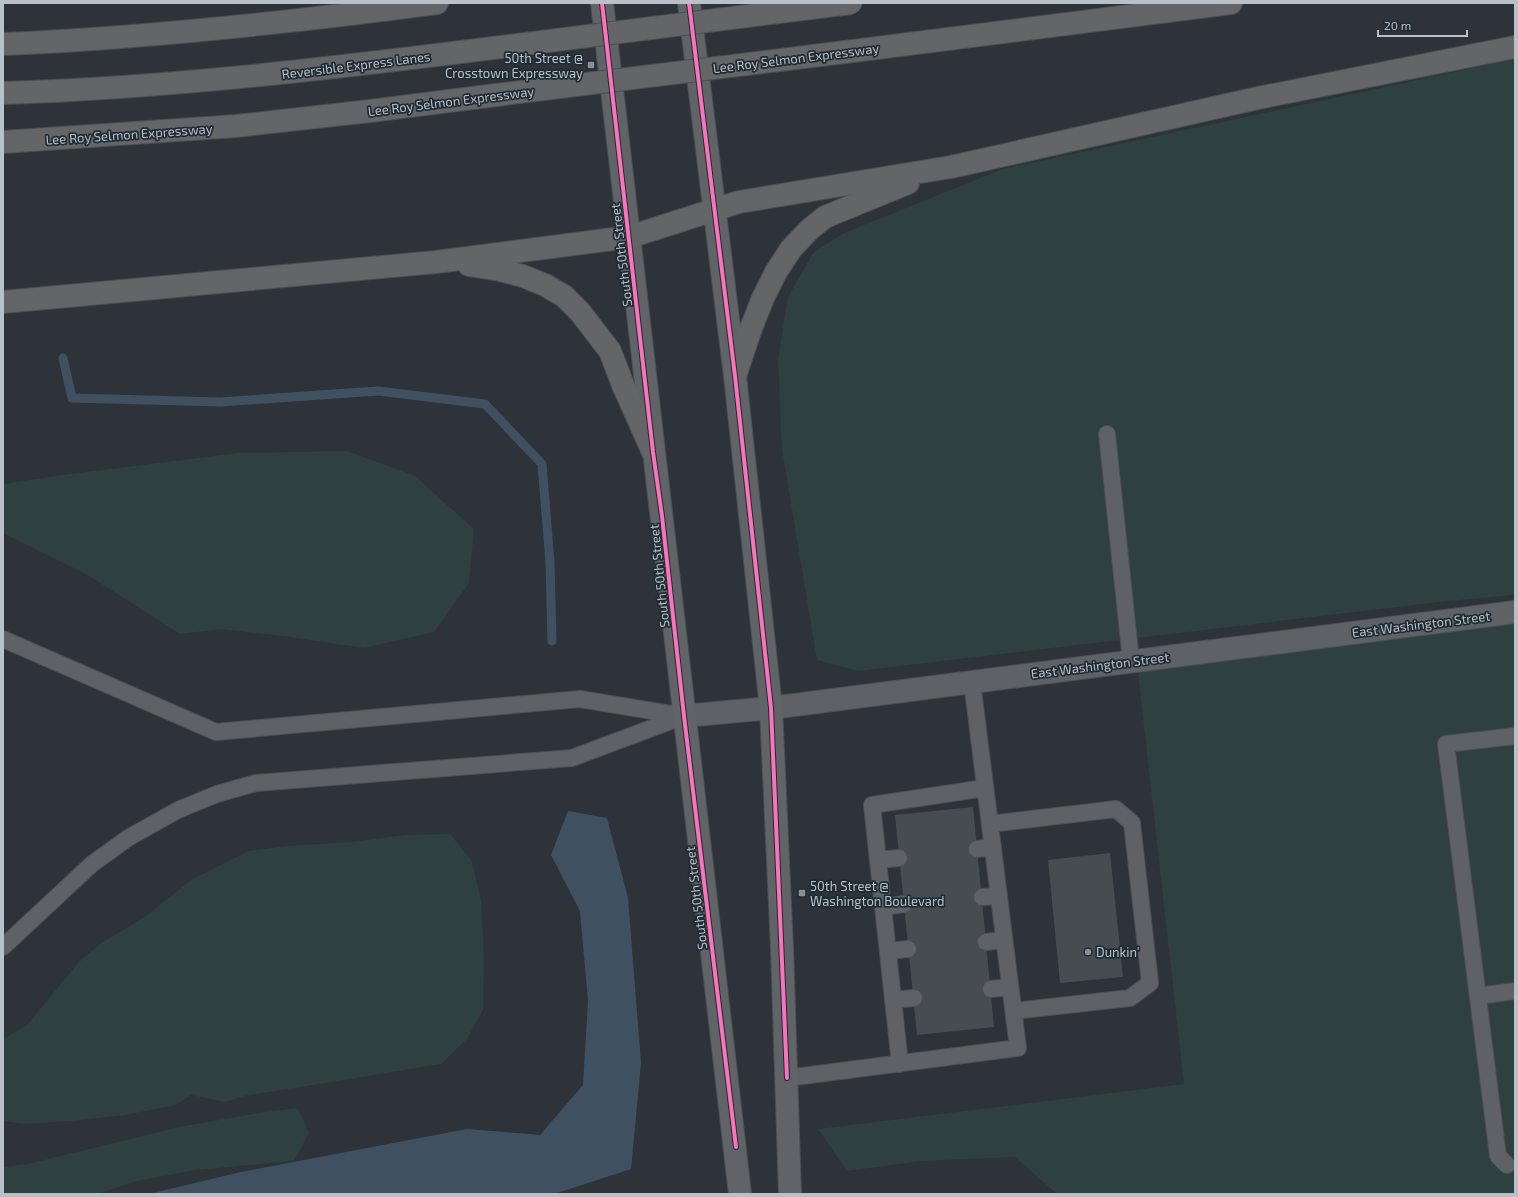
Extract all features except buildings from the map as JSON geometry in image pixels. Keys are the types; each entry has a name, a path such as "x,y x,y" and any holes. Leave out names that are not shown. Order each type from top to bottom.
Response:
{"highway":[{"path":"3,44 148,36 265,24 437,3"},
{"name":"Reversible Express Lanes","path":"3,93 170,84 319,70 850,3"},
{"name":"Lee Roy Selmon Expressway","path":"3,142 236,126 370,111 1231,3"},
{"path":"3,302 436,262 629,237 715,208 739,202 951,167 1258,98 1515,47"},
{"path":"735,376 750,331 775,275 791,249 809,230 825,217 951,167"},
{"path":"436,262 477,266 511,273 545,285 564,296 580,312 610,351 623,385 653,452"}],"main road":[{"name":"South 50th Street","path":"602,3 740,1194"},
{"path":"689,3 735,376 771,708 787,1078 790,1194"}],"street":[{"name":"East Washington Street","path":"684,716 771,708 1515,612"}],"lane":[{"path":"1107,434 1131,661"},
{"path":"3,639 216,732 580,699 684,716"},
{"path":"787,1078 1018,1048 972,682"},
{"path":"3,947 92,864 128,838 178,810 217,794 256,783 572,758 684,716"},
{"path":"1507,1165 1498,1156 1446,744 1515,736"},
{"path":"900,1064 872,805 985,788"},
{"path":"990,824 1116,809 1132,823 1150,983 1130,998 1014,1011"},
{"path":"976,849 993,847"},
{"path":"878,860 900,858"},
{"path":"982,898 999,896"},
{"path":"883,907 904,904"},
{"path":"986,942 1004,940"},
{"path":"888,951 908,949"},
{"path":"991,989 1010,987"},
{"path":"1478,996 1515,991"},
{"path":"893,1000 914,998"}],"shaded area":[{"path":"1515,59 1515,595 1448,601 858,671 817,660 782,449 778,360 788,297 813,253 844,233 1003,169"},
{"path":"347,451 415,476 474,529 469,583 434,632 364,648 283,636 221,629 180,634 86,574 5,534 3,529 3,484 62,475 238,453"},
{"path":"1515,617 1515,1194 1057,1194 1015,1157 921,1161 847,1171 818,1129 1184,1084 1137,664"},
{"path":"450,834 472,861 481,901 484,961 483,1010 467,1039 441,1064 244,1096 225,1102 191,1095 176,1105 125,1115 72,1121 23,1124 3,1121 3,1039 27,1025 79,962 100,944 146,916 191,880 248,851 288,846 352,842 405,835"},
{"path":"298,1108 309,1133 294,1161 196,1170 137,1181 97,1194 3,1194 3,1167 28,1164 179,1127 265,1112"}],"water":[{"path":"568,811 607,818 628,898 641,1063 631,1169 554,1194 149,1194 241,1172 467,1129 540,1135 583,1085 588,1001 580,911 551,855"}],"waterway":[{"path":"63,358 72,398 220,402 378,391 485,404 542,464 550,562 552,641"}],"cycle path":[{"path":"602,3 653,452 662,516 684,716 736,1147"},
{"path":"689,3 735,376 771,708 787,1078"}],"place":[{"name":"50th Street @ Crosstown Expressway","path":"591,65"},
{"name":"50th Street @ Washington Boulevard","path":"802,893"},
{"name":"Dunkin'","path":"1088,952"}]}
